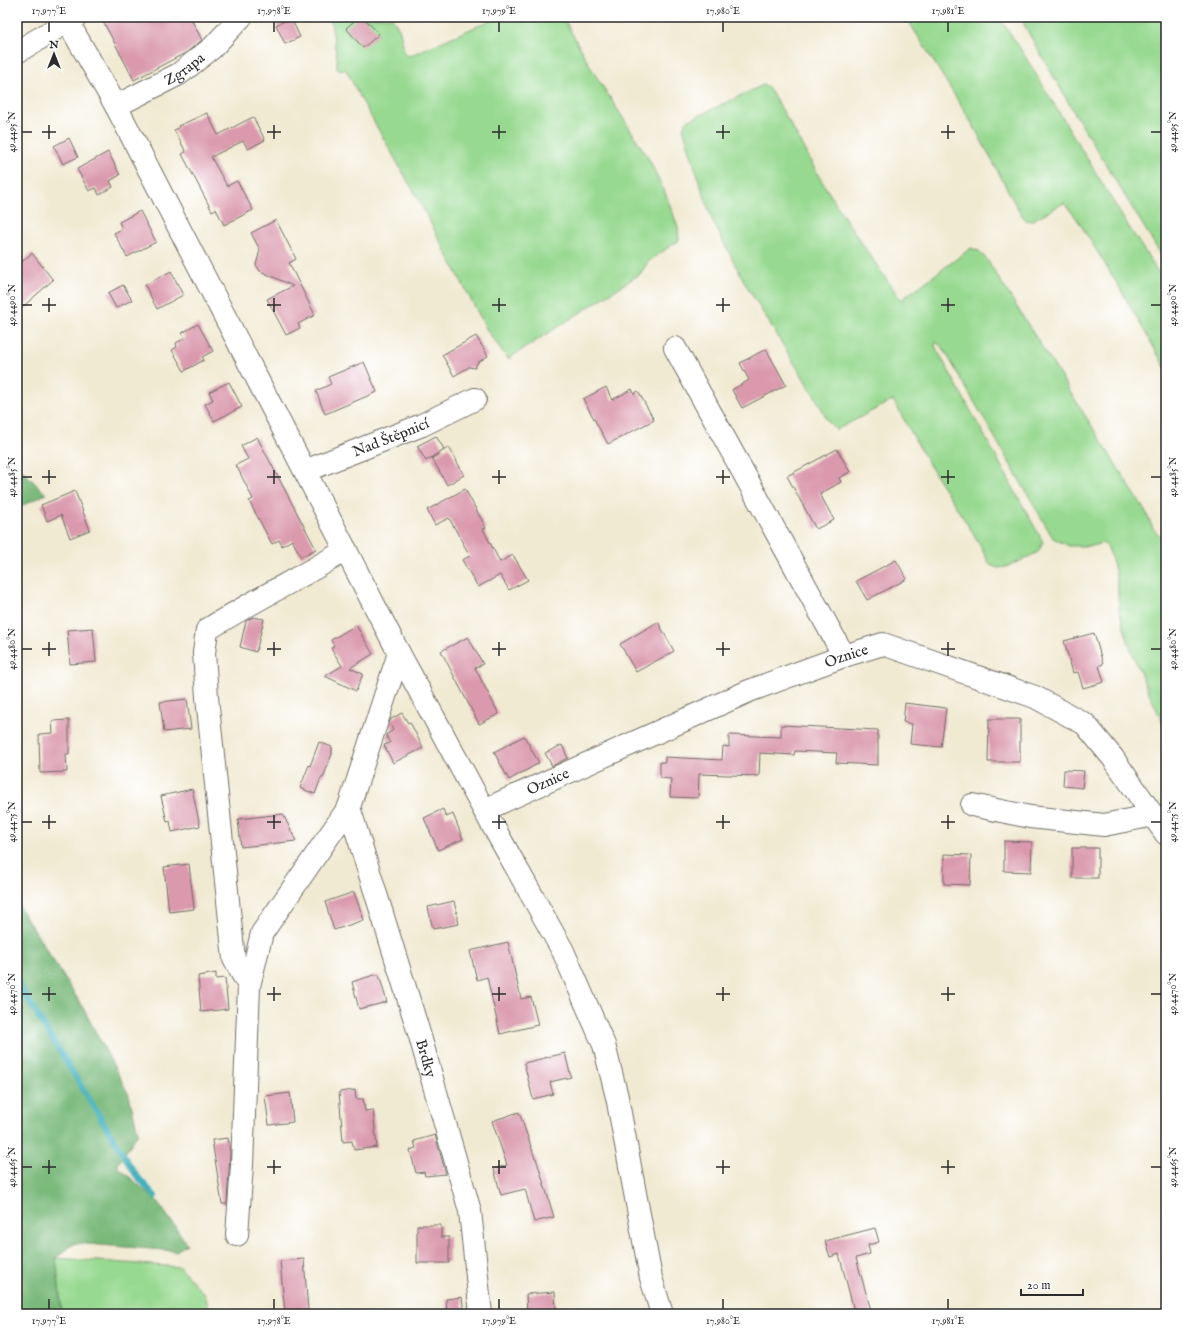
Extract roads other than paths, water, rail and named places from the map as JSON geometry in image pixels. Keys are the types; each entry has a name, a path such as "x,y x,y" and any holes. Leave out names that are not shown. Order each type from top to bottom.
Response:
{"street":[{"name":"Zgrapa","path":"116,106 179,74 212,48 241,17"},
{"path":"17,52 69,18 399,653 484,810 563,951 604,1044 617,1097 652,1278 662,1314"},
{"path":"675,348 844,656"},
{"name":"Nad Štěpnicí","path":"305,471 422,425 475,399"},
{"path":"249,986 234,959 207,697 204,653 207,630 232,614 281,588 346,550"},
{"name":"Oznice","path":"484,810 749,691 844,656 883,644 1035,697 1085,724 1113,758 1166,834"},
{"path":"237,1235 242,1164 249,986 262,933 349,807 399,653"},
{"path":"972,805 1030,817 1104,825 1154,815"},
{"name":"Brdky","path":"349,807 419,1033 470,1211 481,1314"}],"waterway":[{"path":"17,982 136,1175 155,1196"}]}
